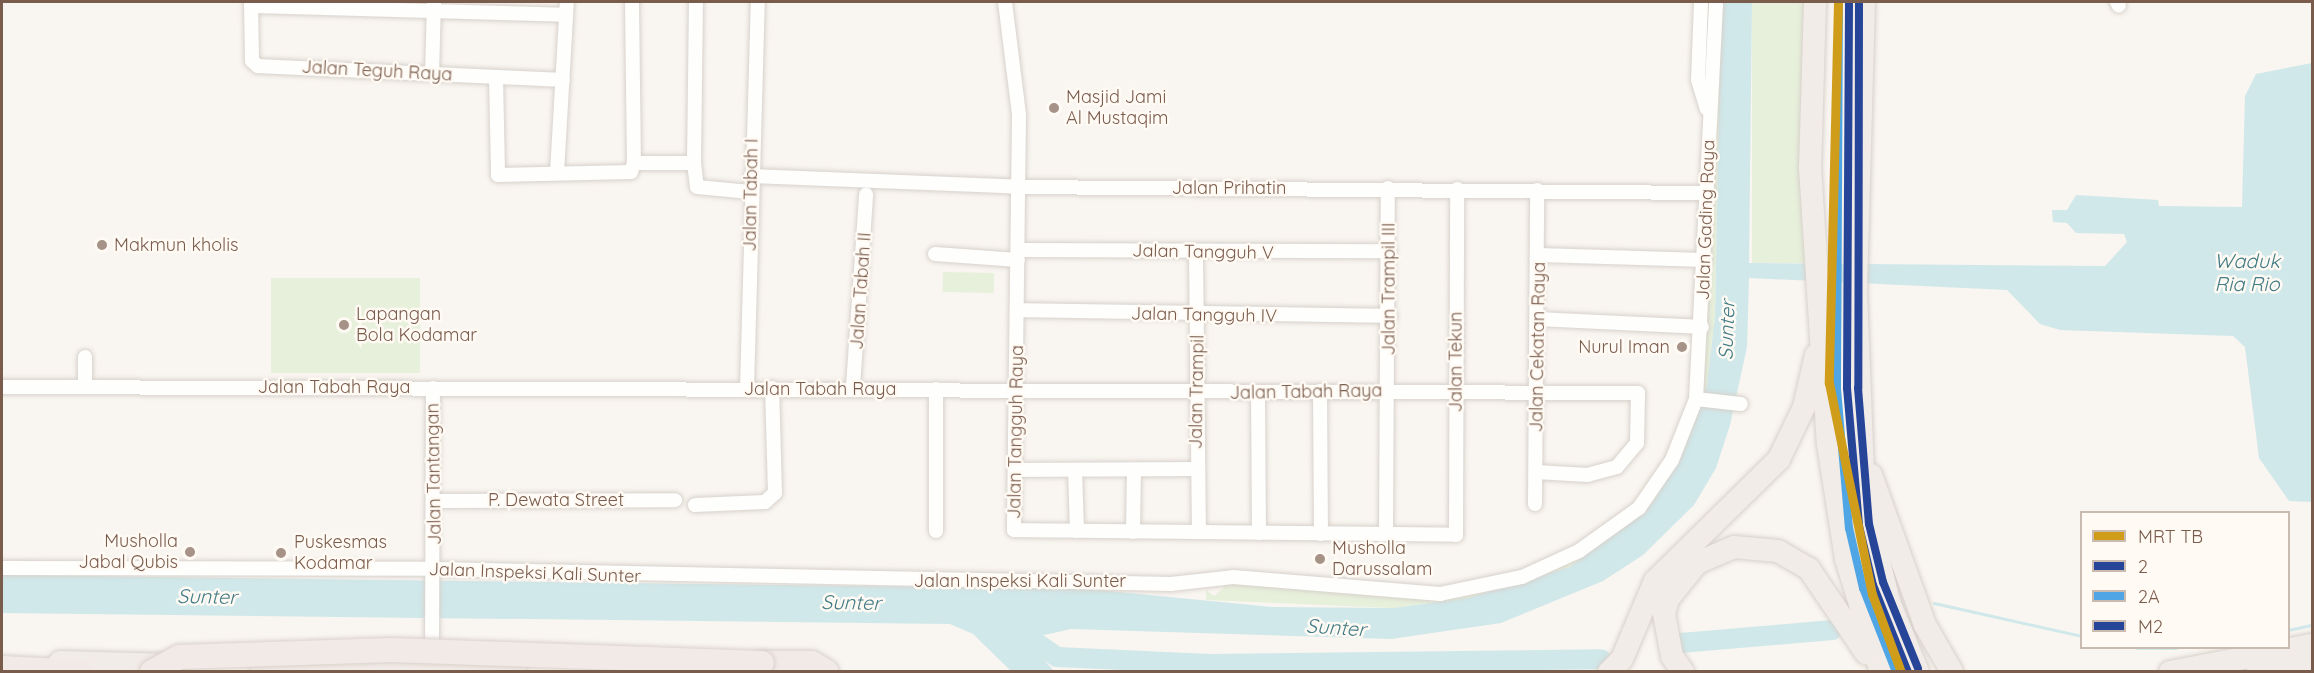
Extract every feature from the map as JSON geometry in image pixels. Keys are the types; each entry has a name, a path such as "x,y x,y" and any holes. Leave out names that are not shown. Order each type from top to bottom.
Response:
{"highway":[{"path":"1815,2 1810,140 1828,444 1846,559 1862,625 1879,672"},
{"path":"1864,2 1856,291 1867,519 1891,610 1918,672"},
{"path":"1616,665 1634,628 1646,595 1664,570 1779,459 1804,407 1819,314"},
{"path":"1862,442 1906,576 1925,625 1936,648 1952,672"},
{"path":"1683,672 1672,656 1664,614 1668,599 1697,563 1734,547 1778,551 1809,569 1862,625"},
{"path":"2170,672 2313,645"},
{"path":"1936,648 1962,672"},
{"path":"152,672 179,657 391,650 812,663 827,672"},
{"path":"2,659 432,667 516,672"},
{"path":"2256,672 2313,661"},
{"path":"2,668 82,672"}],"street":[{"path":"496,77 495,171 631,172 634,163 632,2"},
{"path":"696,2 694,163 698,187 750,192"},
{"name":"Jalan Tabah I","path":"747,389 750,192 758,2"},
{"name":"Jalan Tangguh Raya","path":"1005,2 1018,89 1020,187 1014,530 1456,535"},
{"name":"Jalan Gading Raya","path":"1701,2 1698,80 1709,114"},
{"name":"Jalan Gading Raya","path":"1702,327 1709,194 1709,114 1716,2"},
{"path":"251,4 567,8 557,173"},
{"name":"Jalan Teguh Raya","path":"251,4 252,60 258,66 562,80"},
{"path":"432,74 434,5"},
{"path":"634,163 694,163"},
{"name":"Jalan Prihatin","path":"751,177 1020,187 1388,188 1709,194"},
{"name":"Jalan Trampil III","path":"1386,534 1390,316 1388,188"},
{"name":"Jalan Tekun","path":"1456,535 1457,189"},
{"name":"Jalan Cekatan Raya","path":"1535,504 1539,319 1537,190"},
{"name":"Jalan Tabah II","path":"853,387 866,194"},
{"name":"Jalan Tangguh V","path":"935,254 1389,251"},
{"name":"Jalan Trampil","path":"1196,252 1198,532"},
{"path":"1539,255 1705,260"},
{"name":"Jalan Tangguh IV","path":"1018,310 1198,316 1390,316"},
{"path":"1539,319 1702,327"},
{"name":"Jalan Inspeksi Kali Sunter","path":"2,568 1171,584 1233,577 1449,593 1522,577 1579,551 1626,520 1661,479 1698,399 1702,327"},
{"path":"85,357 85,386"},
{"name":"Jalan Tabah Raya","path":"2,387 747,389 853,387 1198,394 1320,391 1638,393 1637,443 1625,461 1596,474 1536,472"},
{"name":"Jalan Tantangan","path":"432,667 436,501 433,388"},
{"path":"695,505 765,502 775,493 772,388"},
{"path":"936,389 936,531"},
{"path":"1320,391 1321,534"},
{"path":"1258,394 1259,533"},
{"path":"1698,399 1739,403"},
{"path":"1016,470 1196,469"},
{"path":"1075,470 1077,531"},
{"path":"1133,531 1134,470"},
{"name":"P. Dewata Street","path":"436,501 675,500"}],"green space":[{"path":"1721,2 1715,317 1707,385 1678,462 1652,503 1570,567 1468,598 1393,608 1206,600 1206,590 1214,596 1224,588 1217,578 1425,593 1522,577 1639,508 1688,417"},
{"path":"1752,2 1815,2 1815,263 1752,263"},
{"path":"943,272 994,273 994,293 943,292"},
{"name":"Lapangan Bola Kodamar","path":"271,278 420,278 420,373 271,373"}],"water":[{"path":"1721,2 1752,2 1749,263 2105,266 2127,242 2124,234 2076,233 2067,223 2053,222 2052,210 2067,210 2076,195 2158,200 2159,206 2242,207 2245,96 2256,74 2312,63 2312,502 2289,501 2259,458 2245,347 2233,336 2060,330 2040,324 2007,290 1749,278 1747,347 1730,425 1716,468 1694,505 1643,555 1603,581 1501,623 1391,639 1071,629 1026,639 1053,670 1011,671 973,634 950,624 2,613 2,575 1088,589 1273,607 1393,608 1468,598 1570,567 1652,503 1678,462 1707,385 1715,317"}],"waterway":[{"path":"1934,603 2080,636"},
{"path":"1010,624 1057,657 1209,664 1601,659"},
{"path":"2290,630 2312,625"},
{"path":"1681,643 1832,630"}],"metro line":[{"name":"TB","path":"1838,2 1829,383 1872,594 1901,672"}],"transit line":[{"name":"2A","path":"1839,2 1837,389 1849,528 1863,588 1896,672"},
{"name":"2","path":"1849,2 1847,388 1859,526 1873,585 1908,672"},
{"name":"M2","path":"1859,2 1858,388 1869,524 1883,582 1918,668"}],"place":[{"name":"Masjid Jami Al Mustaqim","path":"1054,108"},
{"name":"Makmun kholis","path":"102,245"},
{"name":"Lapangan Bola Kodamar","path":"344,325"},
{"name":"Nurul Iman","path":"1682,347"},
{"name":"Musholla Jabal Qubis","path":"190,552"},
{"name":"Puskesmas Kodamar","path":"281,553"},
{"name":"Musholla Darussalam","path":"1320,559"}],"water label":[{"name":"Waduk Ria Rio","path":"2247,272"},
{"name":"Sunter","path":"1726,330"},
{"name":"Sunter","path":"207,596"},
{"name":"Sunter","path":"851,602"},
{"name":"Sunter","path":"1336,627"}]}
